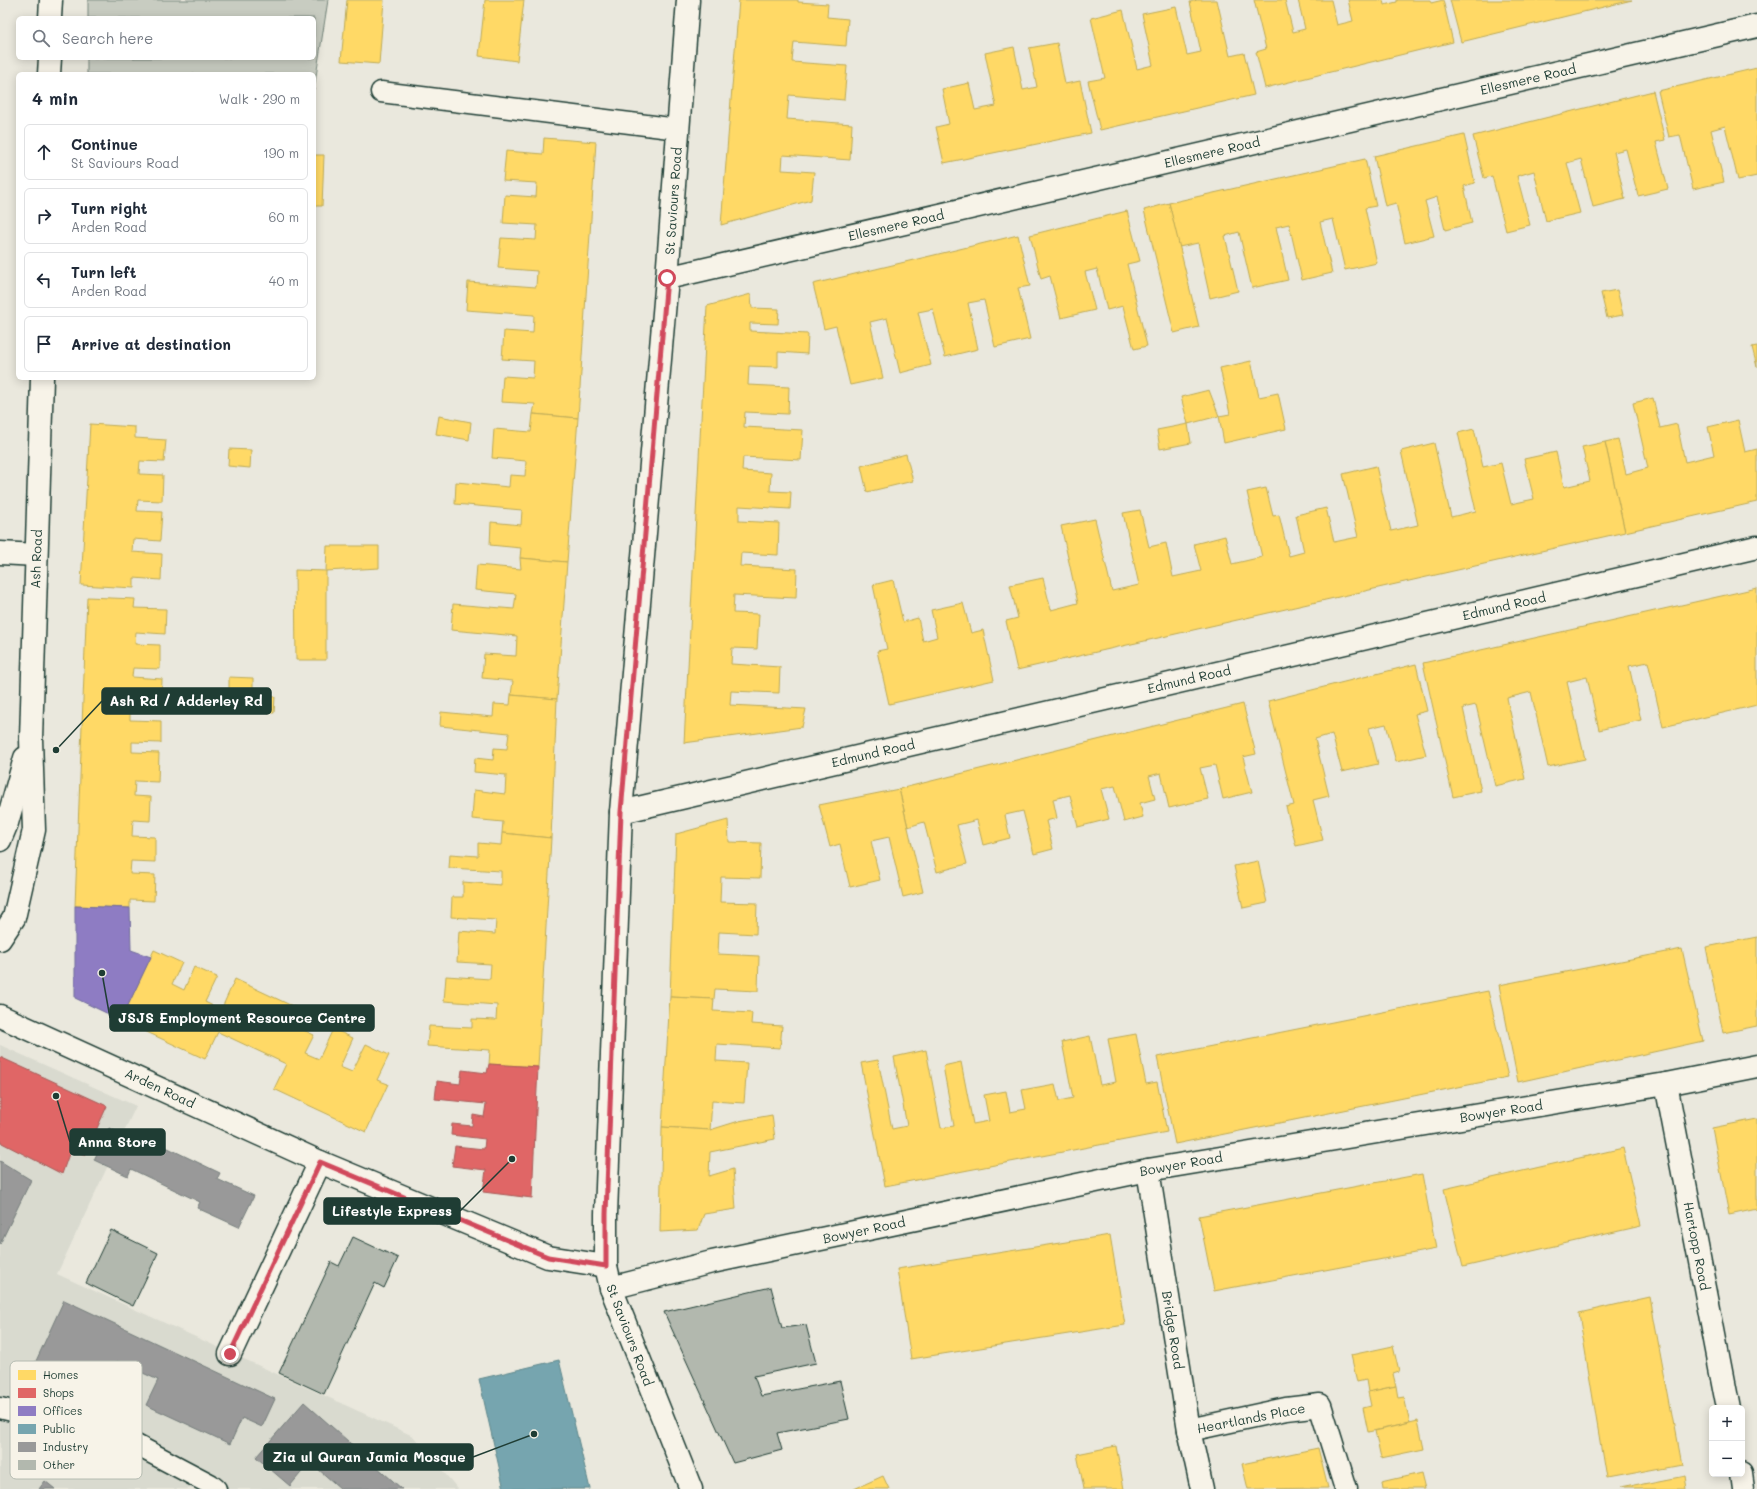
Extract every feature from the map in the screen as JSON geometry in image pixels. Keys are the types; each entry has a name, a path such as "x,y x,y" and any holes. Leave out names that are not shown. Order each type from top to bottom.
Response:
{"street":[{"path":"50,16 51,0"},
{"name":"St Saviours Road","path":"688,0 667,278 621,812 606,1214 606,1266 611,1288 691,1489"},
{"name":"Ellesmere Road","path":"667,278 1757,26"},
{"path":"49,72 50,60"},
{"name":"Ash Road","path":"0,940 14,918 34,830 31,739 42,380"},
{"name":"Edmund Road","path":"621,812 1757,547"},
{"path":"0,553 36,555"},
{"name":"Ash Road","path":"0,840 7,823 31,739"},
{"name":"Arden Road","path":"0,1016 320,1162 548,1257 606,1266"},
{"name":"Bowyer Road","path":"611,1288 712,1262 1148,1170 1666,1084 1757,1066"},
{"name":"Hartopp Road","path":"1666,1084 1727,1405"},
{"path":"230,1354 320,1162"},
{"name":"Bridge Road","path":"1148,1170 1189,1430 1202,1489"},
{"name":"Heartlands Place","path":"1189,1430 1286,1409 1320,1405 1346,1489"},
{"path":"1741,1477 1743,1489"}],"lane":[{"path":"381,92 678,129"},
{"path":"0,1408 10,1410"},
{"path":"142,1448 210,1484 216,1489"}],"shaded area":[{"path":"88,0 328,0 316,76 316,72 87,72 87,60 316,60 316,16 88,16"},
{"path":"0,1045 136,1106 57,1274 413,1436 458,1489 0,1489"}],"building: Homes":[{"path":"347,0 384,0 379,64 341,61"},
{"path":"485,0 524,0 517,61 479,56"},
{"path":"739,0 798,0 798,2 828,4 827,17 848,19 846,46 794,42 792,62 847,66 844,100 789,95 787,119 852,124 850,160 783,155 782,170 814,172 811,200 721,225"},
{"path":"1197,0 1217,0 1230,56 1244,53 1254,95 1100,130 1088,81 1105,78 1091,18 1123,10 1137,69 1153,65 1142,14 1176,7 1187,55 1201,52 1190,2"},
{"path":"1254,0 1285,0 1293,32 1305,29 1298,0 1331,0 1337,25 1353,21 1348,0 1383,0 1384,5 1397,2 1397,0 1430,0 1431,3 1443,0 1453,42 1265,88 1256,52 1266,49"},
{"path":"1450,0 1632,0 1461,42"},
{"path":"1057,43 1065,84 1080,81 1091,133 944,163 936,127 949,124 942,89 969,83 975,110 996,106 985,53 1014,47 1023,90 1037,87 1029,48"},
{"path":"1757,68 1757,176 1738,180 1725,126 1711,130 1724,182 1693,189 1680,135 1669,137 1658,91"},
{"path":"1653,91 1665,140 1656,142 1668,189 1638,196 1626,149 1614,152 1625,199 1593,207 1581,159 1567,163 1580,213 1546,221 1534,171 1517,176 1530,225 1506,231 1492,176 1484,178 1473,136"},
{"path":"1464,135 1475,183 1464,186 1472,223 1445,230 1437,197 1425,201 1434,236 1405,243 1396,203 1385,206 1374,156"},
{"path":"544,138 596,142 578,418 533,414 535,404 501,402 503,376 533,378 534,361 502,359 504,331 533,333 534,315 466,310 468,282 536,287 537,271 498,268 501,238 536,240 537,225 503,223 505,195 536,197 537,183 503,181 506,151 543,154"},
{"path":"316,155 324,155 322,206 316,206"},
{"path":"1365,159 1376,206 1365,208 1377,263 1345,270 1333,219 1320,222 1332,273 1302,280 1289,224 1276,227 1288,280 1252,288 1239,232 1225,236 1238,291 1210,298 1198,243 1179,247 1169,203"},
{"path":"1169,203 1199,327 1174,333 1144,210"},
{"path":"1127,211 1140,261 1127,264 1147,346 1134,349 1123,306 1107,310 1097,269 1085,272 1095,310 1061,318 1050,276 1041,279 1030,235"},
{"path":"1018,235 1030,286 1018,288 1030,339 995,347 984,300 968,303 978,349 945,357 933,309 918,312 931,365 900,373 887,318 870,322 883,378 850,385 836,326 824,329 813,284"},
{"path":"1617,290 1623,315 1607,318 1601,293"},
{"path":"751,294 752,308 779,309 778,324 750,323 750,331 808,334 807,354 778,352 778,367 749,366 748,385 789,387 788,414 745,412 744,427 803,430 801,460 743,457 742,471 771,473 770,491 791,492 790,509 739,506 739,521 779,523 778,555 741,553 740,566 797,569 796,598 734,595 733,613 759,614 757,649 732,648 731,664 780,667 779,693 731,691 730,705 806,709 802,727 684,743 707,306"},
{"path":"1757,346 1757,367 1752,347"},
{"path":"1251,361 1259,397 1278,393 1286,429 1224,443 1219,416 1230,414 1220,368"},
{"path":"1209,390 1219,416 1188,424 1181,397"},
{"path":"1653,398 1660,428 1677,424 1685,462 1714,455 1708,427 1738,420 1745,452 1757,449 1757,502 1625,532 1605,442 1618,439 1626,474 1648,468 1633,403"},
{"path":"533,414 578,418 567,562 520,558 521,548 490,545 491,522 521,525 522,510 455,504 456,482 509,487 510,475 525,476 526,461 492,458 494,429 531,432"},
{"path":"439,416 471,422 469,440 436,434"},
{"path":"90,424 135,427 135,438 166,440 164,462 140,461 139,474 163,475 162,501 138,500 137,511 162,512 160,541 133,539 132,552 162,554 161,580 134,578 134,588 81,585"},
{"path":"1188,424 1191,443 1160,449 1157,430"},
{"path":"1474,429 1483,467 1501,463 1511,504 1534,499 1524,459 1556,452 1564,487 1590,481 1582,447 1605,442 1625,532 1017,670 1006,621 1018,618 1010,585 1043,578 1051,610 1078,603 1061,526 1095,519 1112,591 1139,585 1123,513 1140,510 1149,547 1166,543 1173,577 1201,571 1194,544 1225,536 1232,564 1262,557 1247,492 1266,488 1273,516 1279,515 1289,556 1304,552 1296,515 1326,508 1334,542 1358,537 1343,474 1376,466 1391,531 1418,525 1401,451 1434,443 1451,517 1476,511 1458,433"},
{"path":"229,449 251,450 250,468 228,466"},
{"path":"906,454 913,481 867,492 861,466"},
{"path":"327,546 379,546 379,568 326,571"},
{"path":"520,558 567,562 557,699 511,695 513,681 482,678 484,654 516,656 517,636 451,630 453,604 514,609 516,594 475,590 477,565 521,569"},
{"path":"295,570 326,571 326,660 296,660"},
{"path":"893,580 903,622 918,618 923,641 937,637 931,610 963,603 971,633 983,630 994,680 889,704 877,651 887,649 873,585"},
{"path":"1757,588 1757,705 1663,727 1648,662 1629,666 1641,720 1599,730 1587,677 1567,682 1585,759 1548,767 1531,692 1507,698 1525,779 1495,786 1476,705 1463,708 1481,791 1453,797 1423,663"},
{"path":"87,597 135,599 134,608 166,609 165,634 136,632 135,644 160,645 160,669 133,668 132,677 162,679 161,709 130,708 130,720 161,721 161,743 132,742 132,752 159,753 158,782 135,781 134,796 151,797 150,821 133,820 132,836 155,837 155,862 131,861 130,874 155,875 154,901 130,900 130,908 75,906"},
{"path":"1416,664 1427,711 1415,714 1426,755 1396,762 1386,724 1369,728 1378,764 1342,772 1332,734 1315,739 1329,796 1313,800 1323,840 1296,846 1286,807 1294,805 1268,701"},
{"path":"229,677 253,678 253,695 229,694"},
{"path":"253,695 275,697 274,713 253,712"},
{"path":"511,695 557,699 551,838 502,833 503,822 472,819 474,790 505,794 506,775 474,772 475,758 493,760 494,748 507,749 509,733 440,726 441,712 493,717 494,704 510,705"},
{"path":"1243,704 1256,754 1243,757 1252,792 1223,799 1215,765 1200,768 1208,799 1169,808 1161,773 1149,776 1155,799 1140,803 1143,817 1124,822 1115,786 1101,789 1109,819 1078,827 1070,795 1053,799 1057,818 1046,821 1053,849 1034,854 1023,811 1005,815 1010,838 983,845 977,820 957,825 967,864 937,872 924,822 908,827 899,789"},
{"path":"899,789 923,892 903,897 889,837 871,841 880,880 850,887 840,844 830,847 819,805"},
{"path":"728,820 729,842 761,843 760,878 721,877 720,902 757,903 756,934 719,932 718,954 759,956 758,991 715,989 714,999 670,997 676,834"},
{"path":"502,833 551,838 538,1067 489,1064 490,1050 427,1046 429,1026 472,1028 472,1019 496,1020 497,1005 444,1001 446,976 490,979 491,964 457,962 459,931 495,934 496,920 451,917 452,897 463,897 463,882 501,885 501,871 449,868 450,854 478,856 478,843 501,845"},
{"path":"1258,861 1267,903 1243,908 1234,866"},
{"path":"1757,937 1757,1026 1723,1033 1706,947"},
{"path":"1682,949 1703,1041 1518,1082 1499,985"},
{"path":"154,950 182,963 172,984 184,990 194,967 217,977 205,1002 221,1010 235,979 305,1012 297,1027 314,1035 305,1053 319,1059 333,1029 353,1038 340,1067 352,1072 366,1044 389,1055 377,1080 388,1084 366,1132 274,1089 286,1064 218,1032 205,1059 121,1020"},
{"path":"1488,991 1508,1077 1175,1144 1157,1057"},
{"path":"670,997 714,999 713,1011 752,1013 751,1024 782,1026 780,1048 717,1044 716,1061 747,1063 744,1103 712,1101 710,1130 662,1127"},
{"path":"1136,1034 1146,1084 1157,1082 1167,1132 885,1186 861,1063 878,1060 892,1129 907,1126 894,1057 926,1050 941,1128 954,1126 943,1066 961,1062 973,1124 989,1121 984,1095 1006,1091 1010,1112 1026,1109 1022,1090 1055,1084 1059,1101 1073,1098 1062,1042 1090,1036 1100,1085 1116,1082 1108,1039"},
{"path":"772,1115 775,1139 710,1152 709,1176 733,1169 736,1209 704,1214 698,1230 660,1232 662,1127 710,1130 739,1121"},
{"path":"1757,1119 1757,1209 1729,1215 1712,1128"},
{"path":"1623,1148 1641,1226 1463,1267 1444,1189"},
{"path":"1422,1174 1436,1249 1214,1291 1199,1216"},
{"path":"1110,1235 1125,1325 911,1359 897,1269"},
{"path":"1650,1297 1681,1464 1606,1478 1579,1313"},
{"path":"1393,1346 1399,1372 1393,1374 1396,1386 1368,1392 1366,1380 1357,1382 1351,1355"},
{"path":"1396,1386 1398,1398 1404,1397 1410,1423 1368,1432 1363,1408 1371,1406 1368,1392"},
{"path":"1418,1421 1424,1449 1381,1458 1375,1431"},
{"path":"1116,1446 1124,1489 1084,1489 1077,1454"},
{"path":"1318,1448 1328,1488 1248,1489 1242,1464"},
{"path":"1421,1473 1425,1489 1383,1489 1382,1482"},
{"path":"883,1476 889,1489 854,1489"},
{"path":"1685,1476 1687,1489 1619,1489"}],"building: Shops":[{"path":"0,1057 107,1106 85,1155 71,1148 62,1174 0,1142"},
{"path":"489,1064 538,1067 532,1198 483,1192 486,1170 452,1166 455,1146 484,1149 485,1139 451,1135 452,1124 472,1126 473,1115 484,1117 486,1104 435,1099 437,1081 460,1084 462,1070 487,1073"}],"building: Offices":[{"path":"75,906 130,908 131,950 151,957 121,1020 75,998"}],"building: Public":[{"path":"559,1360 590,1489 504,1489 479,1379"}],"building: Industry":[{"path":"109,1128 142,1144 145,1137 220,1173 217,1179 254,1196 239,1227 197,1208 200,1202 131,1169 128,1176 94,1160"},
{"path":"0,1161 31,1180 0,1244"},
{"path":"64,1300 275,1399 262,1427 242,1418 230,1444 146,1405 158,1380 142,1373 142,1361 36,1361"},
{"path":"304,1402 402,1489 341,1489 310,1462 290,1486 256,1457"},
{"path":"45,1481 55,1489 39,1489"}],"building: Other":[{"path":"111,1230 158,1253 133,1306 86,1283"},
{"path":"353,1237 398,1258 384,1288 375,1283 324,1394 279,1373 331,1262 339,1266"},
{"path":"771,1287 782,1328 806,1325 816,1363 754,1376 761,1396 840,1381 849,1419 777,1433 782,1450 733,1463 664,1312"}],"place":[{"name":"Ash Rd / Adderley Rd","path":"56,750"},
{"name":"JSJS Employment Resource Centre","path":"102,973"},
{"name":"Anna Store","path":"56,1096"},
{"name":"Lifestyle Express","path":"512,1159"},
{"name":"Zia ul Quran Jamia Mosque","path":"534,1434"}],"route":[{"path":"230,1354 320,1162 548,1257 606,1266 606,1214 621,812 667,278"}]}
